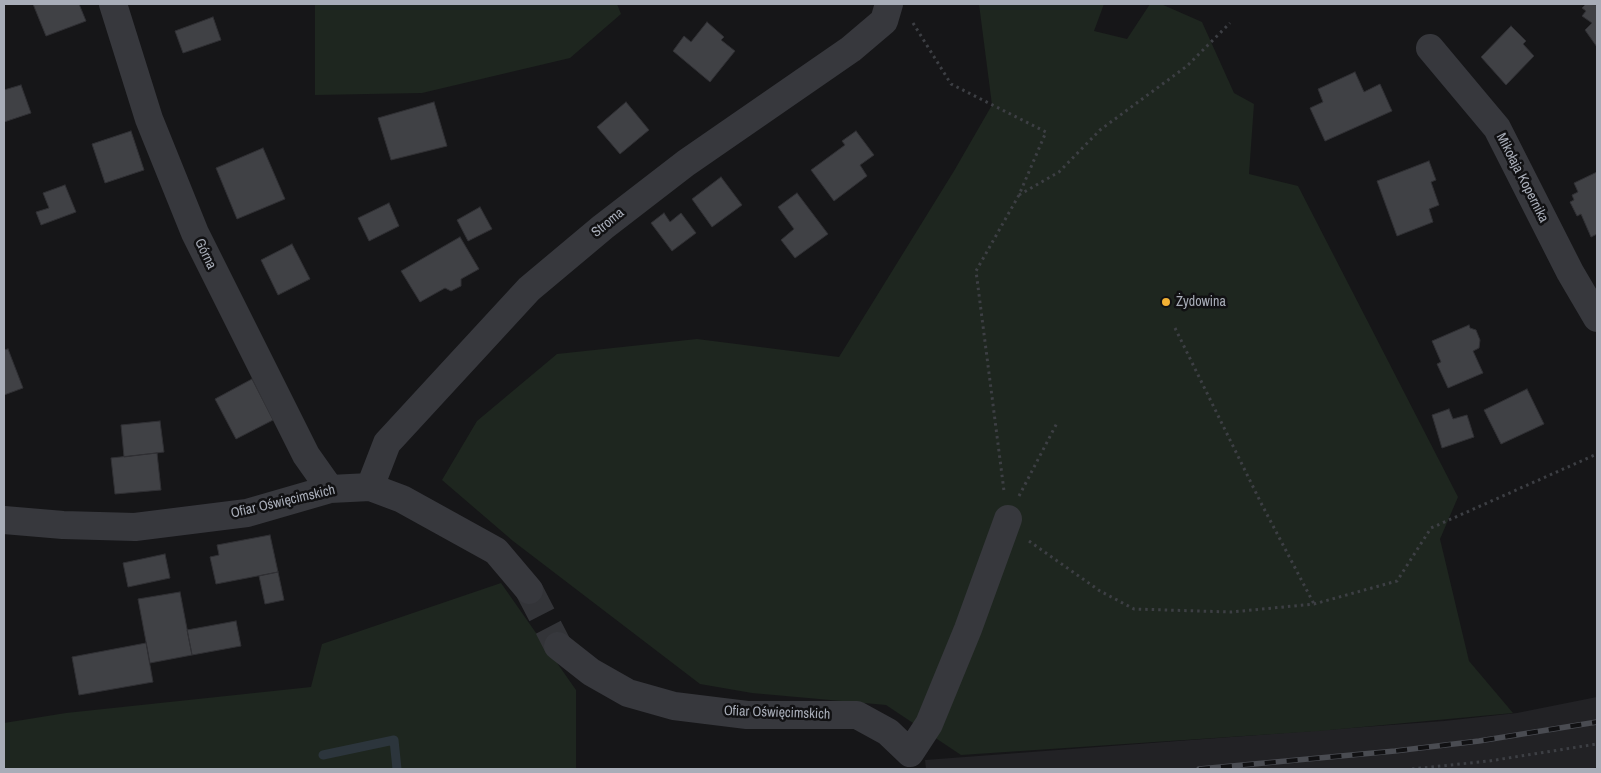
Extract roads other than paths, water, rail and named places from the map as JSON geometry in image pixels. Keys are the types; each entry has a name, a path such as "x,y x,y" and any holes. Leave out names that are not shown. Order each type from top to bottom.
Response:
{"street":[{"name":"Górna","path":"113,4 149,119 195,233 306,455 330,489"},
{"name":"Stroma","path":"370,487 387,442 529,289 603,227 686,162 851,49 884,21 889,4"},
{"name":"Mikołaja Kopernika","path":"1430,48 1497,128 1570,272 1597,318"},
{"name":"Ofiar Oświęcimskich","path":"4,520 63,525 135,527 247,513 330,489 370,487 402,499 496,551 529,590"},
{"path":"911,761 929,724 968,629 1008,518"},
{"name":"Ofiar Oświęcimskich","path":"558,646 591,672 628,693 674,706 747,715 857,715 888,732 911,761"}],"waterway":[{"path":"323,755 394,740 397,769"}],"tunnel":[{"path":"529,590 558,646"}],"railway":[{"path":"1199,769 1395,751 1479,741 1597,722"}],"place":[{"name":"Żydowina","path":"1166,302"}]}
